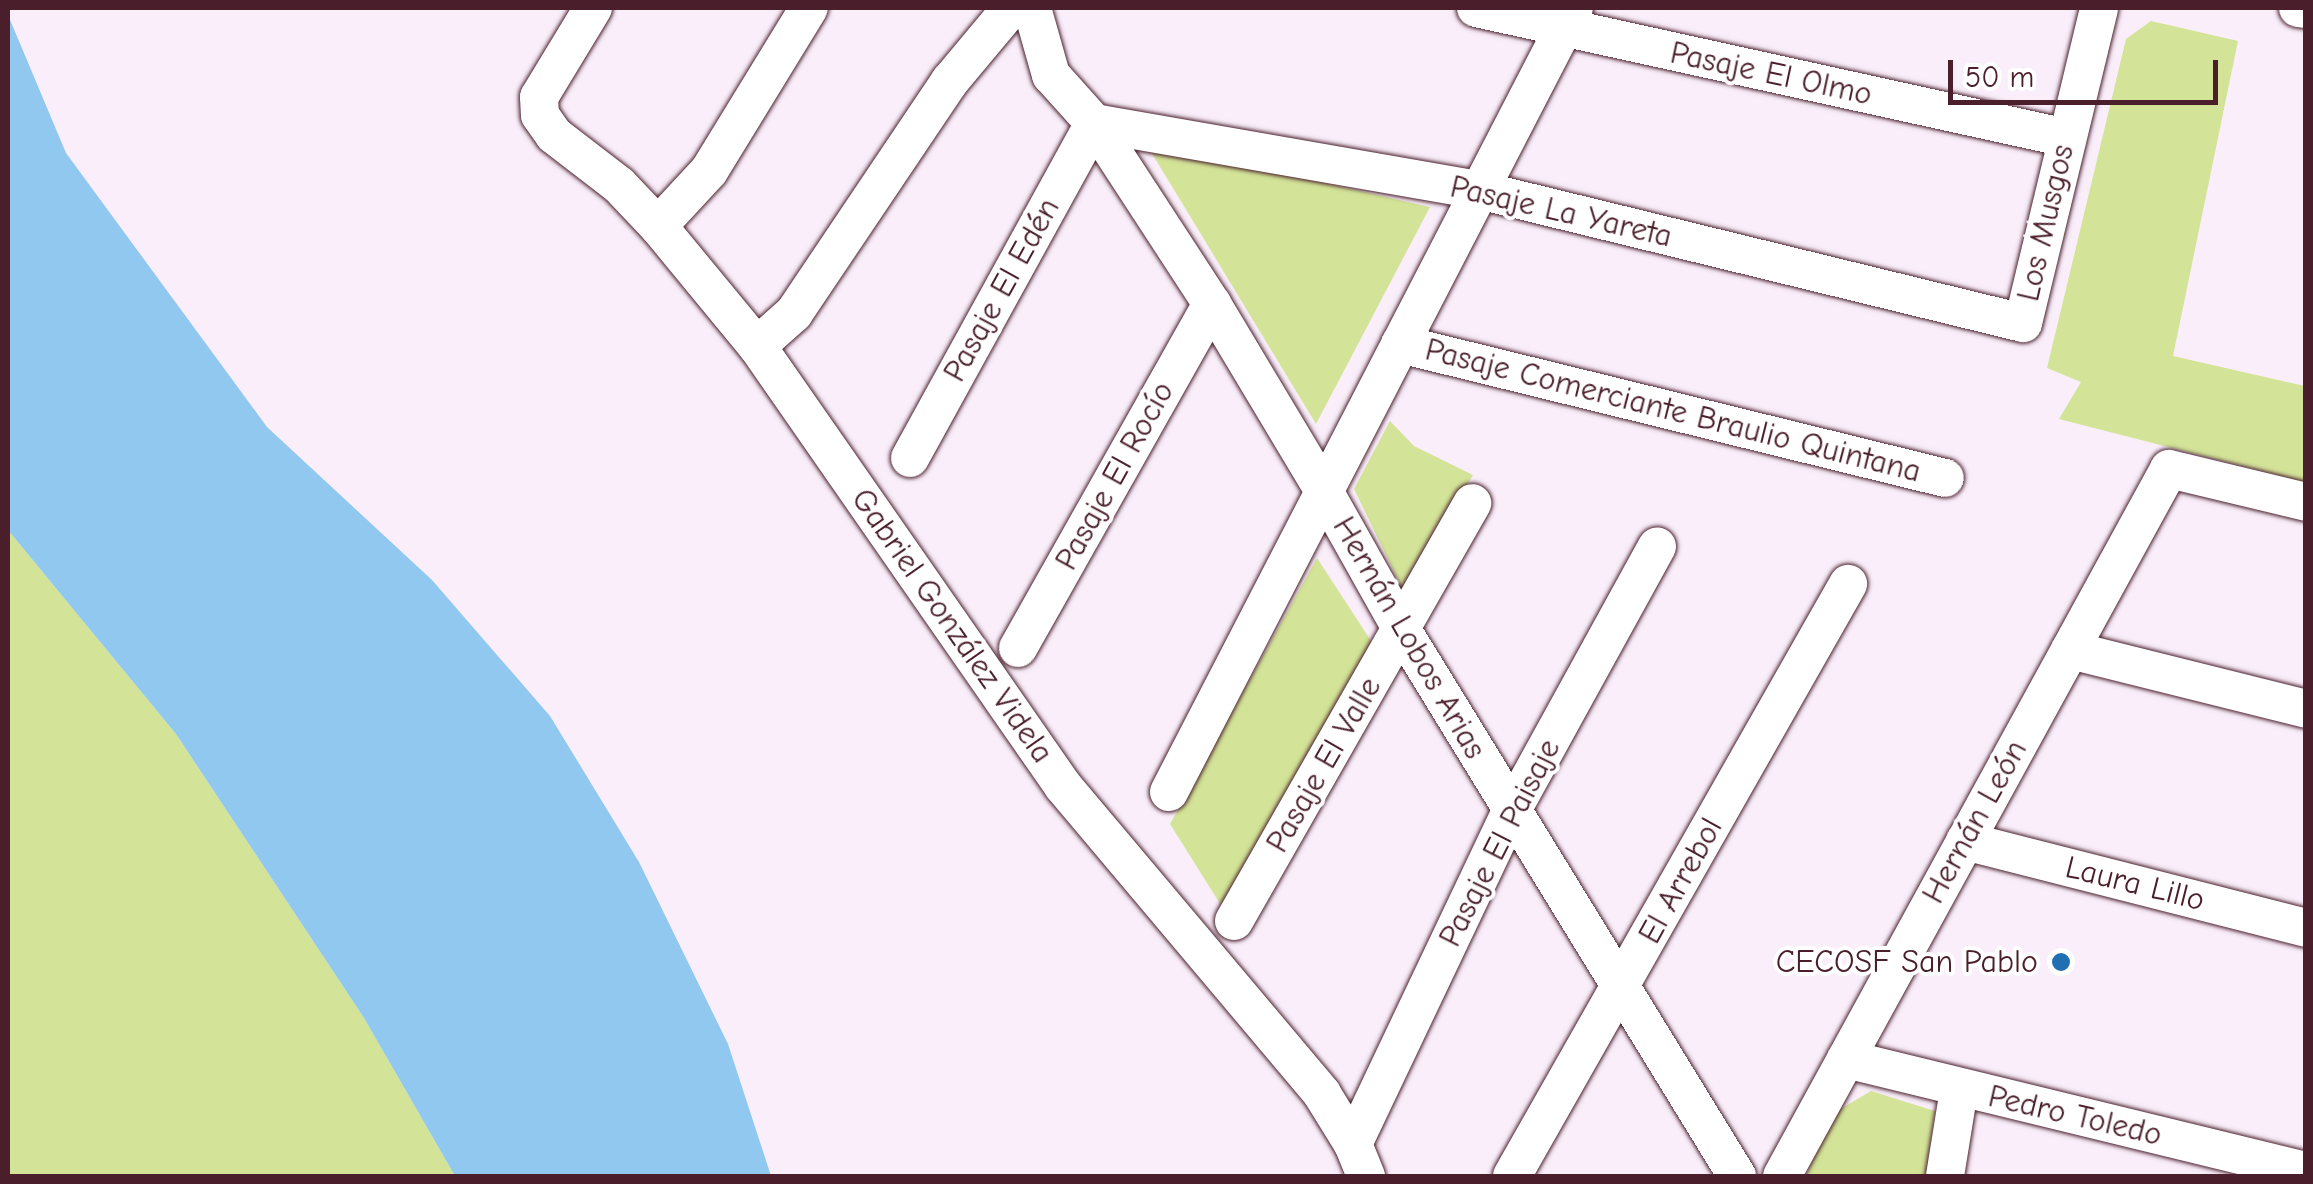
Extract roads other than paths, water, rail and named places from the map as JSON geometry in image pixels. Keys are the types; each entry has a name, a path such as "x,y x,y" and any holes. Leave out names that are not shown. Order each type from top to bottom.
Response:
{"street":[{"name":"Gabriel González Videla","path":"593,8 539,97 540,116 554,134 619,185 658,226 758,346 1064,786 1322,1094 1360,1160"},
{"path":"658,226 708,171 810,8"},
{"path":"758,346 794,313 950,81 1011,8"},
{"name":"Hernán Lobos Arias","path":"1032,8 1051,75 1084,113 1212,304 1402,630 1736,1176"},
{"name":"Pasaje El Olmo","path":"1476,8 1568,18 2067,138"},
{"name":"Los Musgos","path":"2023,323 2099,8"},
{"path":"2298,8 2306,9"},
{"path":"1169,792 1568,18"},
{"name":"Pasaje La Yareta","path":"1084,113 1479,190 2023,323"},
{"name":"Pasaje El Edén","path":"910,458 1084,113"},
{"name":"Pasaje El Rocío","path":"1018,648 1212,304"},
{"name":"Pasaje Comerciante Braulio Quintana","path":"1400,344 1945,478"},
{"name":"Hernán León","path":"1782,1176 2169,468 2306,502"},
{"name":"Pasaje El Valle","path":"1234,922 1472,502"},
{"name":"Pasaje El Paisaje","path":"1360,1160 1512,812 1657,546"},
{"name":"El Arrebol","path":"1512,1176 1848,584"},
{"path":"2070,650 2306,709"},
{"name":"Laura Lillo","path":"1965,841 2306,928"},
{"name":"Pedro Toledo","path":"1846,1060 2206,1162 2306,1171"},
{"path":"1946,1176 1960,1090"}],"water":[{"path":"8,15 66,153 267,427 432,580 550,716 639,862 728,1044 771,1176 455,1176 364,1018 176,734 8,530"}],"place":[{"name":"CECOSF San Pablo","path":"2061,962"}]}
